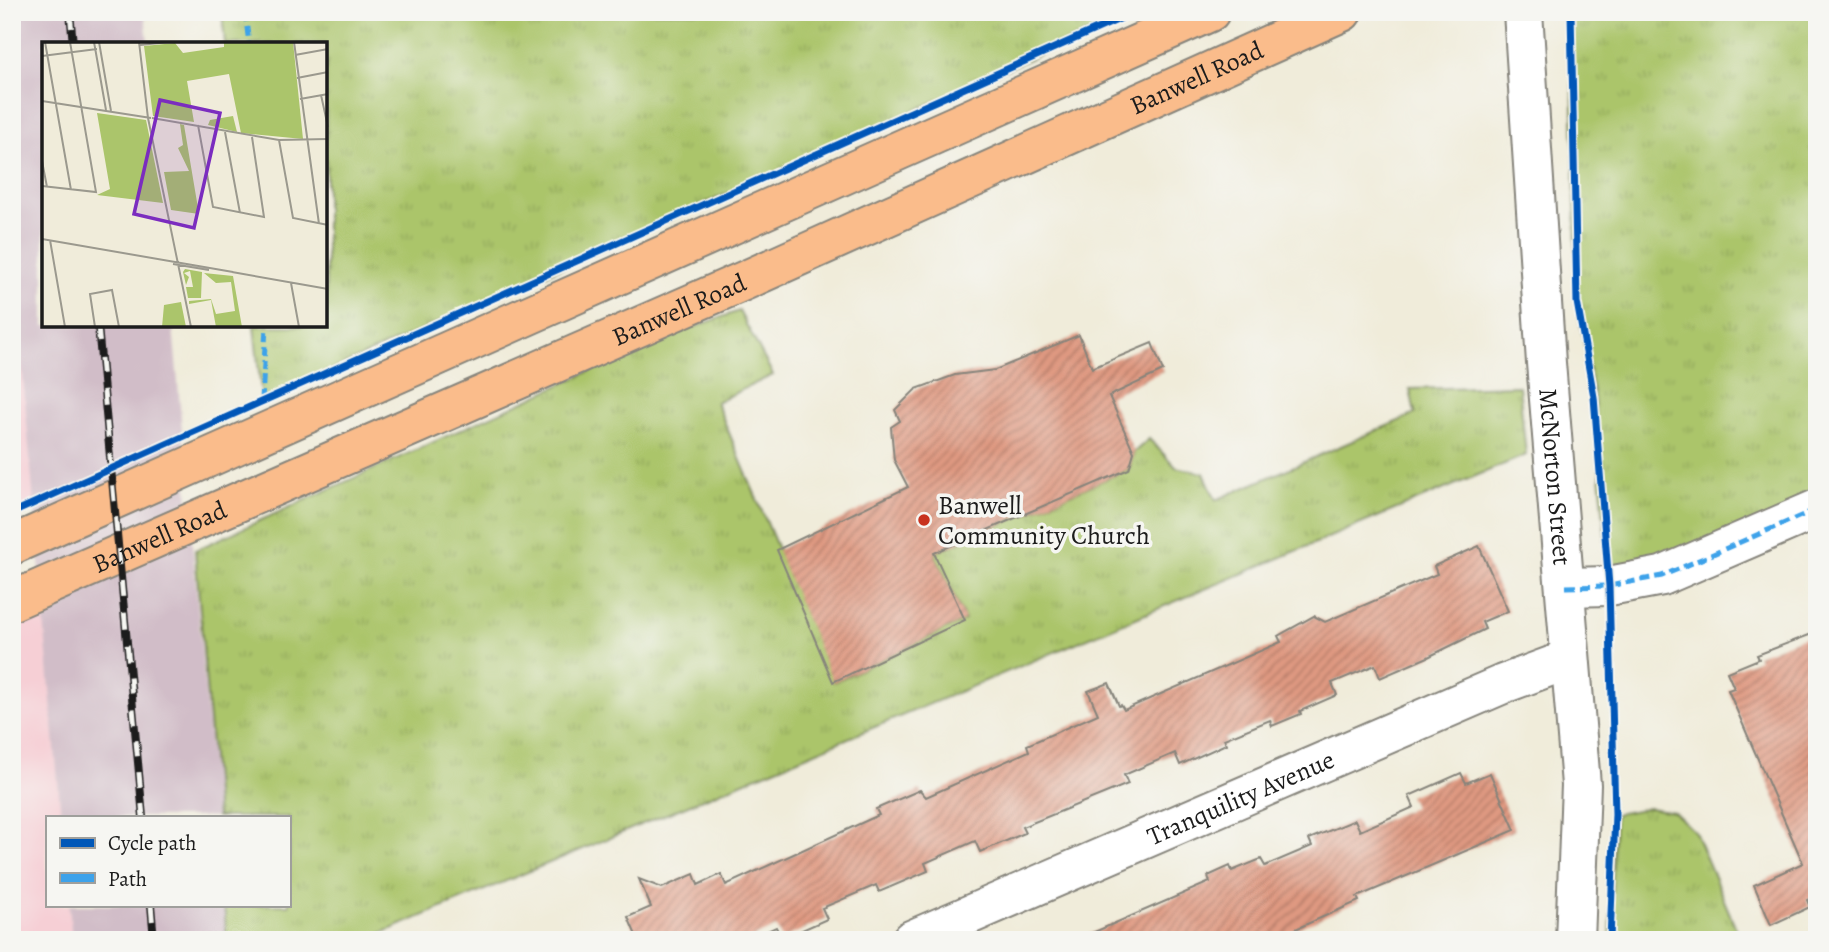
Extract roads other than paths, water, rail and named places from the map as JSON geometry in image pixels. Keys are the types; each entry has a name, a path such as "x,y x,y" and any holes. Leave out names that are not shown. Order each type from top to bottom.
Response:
{"main road":[{"name":"Banwell Road","path":"12,545 1210,12"},
{"name":"Banwell Road","path":"12,601 746,280 1342,12"}],"street":[{"name":"McNorton Street","path":"1524,12 1546,363 1581,785 1575,940"},
{"path":"1566,587 1609,586 1662,576 1817,509"},
{"name":"Tranquility Avenue","path":"911,940 1503,684 1570,659"}],"railway":[{"path":"70,12 73,42"},
{"path":"98,327 143,816"},
{"path":"151,906 154,940"}],"place":[{"name":"Banwell Community Church","path":"924,520"}]}
